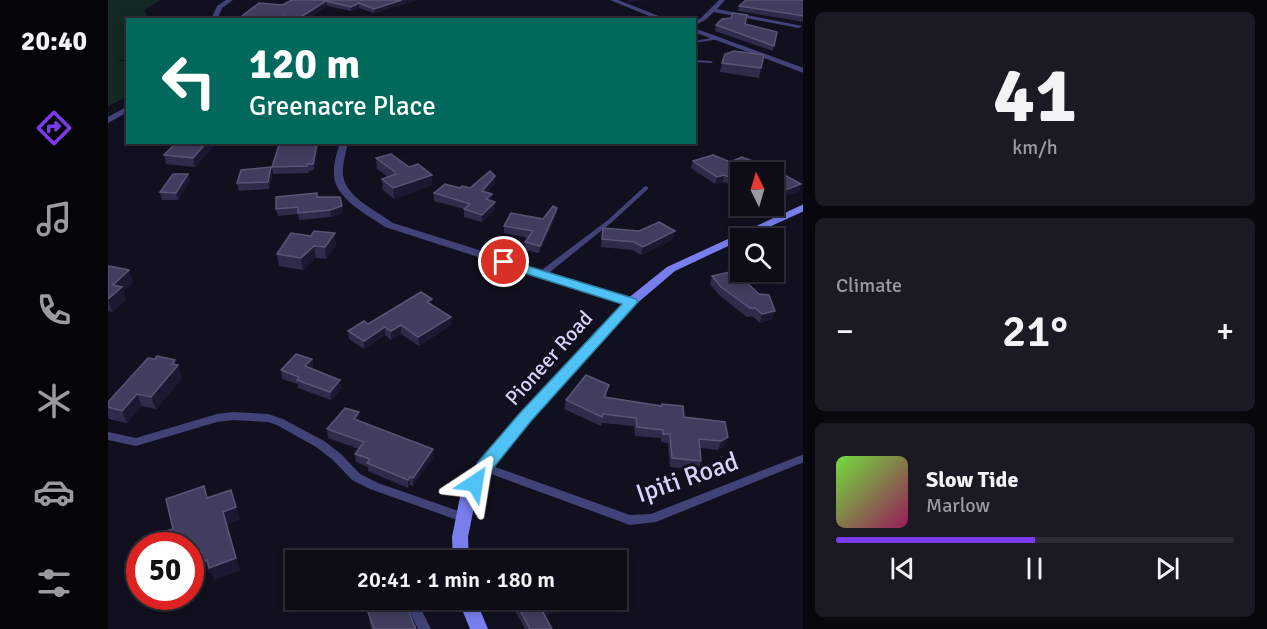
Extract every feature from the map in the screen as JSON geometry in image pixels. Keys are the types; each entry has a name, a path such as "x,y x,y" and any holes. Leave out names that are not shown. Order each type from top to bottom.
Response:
{"main road":[{"name":"Pioneer Road","path":"461,550 460,537 468,497 484,467 534,408 631,302 671,269 803,207"},
{"path":"471,610 478,629"}],"street":[{"path":"215,18 219,7 230,0"},
{"path":"613,0 661,18"},
{"path":"722,0 697,27 717,38 803,71"},
{"path":"713,10 799,26"},
{"path":"108,122 126,109"},
{"path":"344,144 339,167 342,186 389,225 631,302"}],"lane":[{"path":"696,42 717,38"},
{"path":"696,61 711,62"},
{"path":"542,274 610,221 646,188"},
{"path":"108,436 136,442 217,418 268,418 320,444 337,457 356,477 374,486 463,517"},
{"name":"Ipiti Road","path":"484,467 630,520 652,519 803,458"},
{"path":"415,610 425,629"}],"green space":[{"path":"108,0 160,0 144,10 148,18 126,18 126,60 117,60 126,62 126,97 108,106"}],"building":[{"path":"292,0 402,0 374,9 359,3 351,7 326,1 299,18 283,16 279,18 240,18 259,3 282,5"},
{"path":"746,0 803,0 803,16 739,6"},
{"path":"733,13 747,15 745,24 777,32 774,46 716,25 722,19 731,18"},
{"path":"734,51 764,55 761,68 722,63 725,54"},
{"path":"175,144 205,144 193,158 164,155"},
{"path":"279,144 317,144 313,164 272,167"},
{"path":"391,154 409,167 418,164 432,175 393,188 382,179 396,174 395,172 376,158"},
{"path":"713,155 730,162 730,177 724,175 717,177 693,161"},
{"path":"742,157 755,162 730,162"},
{"path":"271,167 268,182 237,183 241,170"},
{"path":"490,171 495,176 482,191 492,194 486,199 495,202 482,215 464,209 470,204 434,193 445,184 470,188"},
{"path":"173,174 188,174 176,193 160,192"},
{"path":"784,175 801,184 784,191"},
{"path":"317,193 317,197 340,197 342,206 330,210 298,213 298,207 276,209 276,197"},
{"path":"553,206 557,208 540,246 525,242 533,231 504,226 511,213 543,219"},
{"path":"659,222 675,231 643,247 634,242 602,239 603,228 639,231"},
{"path":"314,231 335,233 325,247 314,246 301,258 277,254 291,233 311,236"},
{"path":"108,266 129,270 113,285 122,287 108,299"},
{"path":"730,272 730,282 746,282 759,294 769,295 775,311 762,314 755,308 750,308 721,287 712,276"},
{"path":"421,292 432,299 427,302 451,317 418,337 401,325 391,331 385,327 364,341 348,331 364,321 368,324"},
{"path":"296,354 312,359 305,366 340,380 330,392 297,380 299,377 281,370"},
{"path":"157,356 175,360 172,364 178,365 151,397 137,394 122,411 108,407 108,402 148,358 155,359"},
{"path":"586,375 609,385 604,397 662,406 662,404 683,406 684,417 725,422 728,437 721,441 699,439 701,461 672,458 670,434 663,434 663,430 637,427 636,418 603,414 602,417 566,400"},
{"path":"345,408 359,412 354,419 433,449 413,478 410,477 408,480 367,463 370,459 355,454 364,442 327,429"},
{"path":"204,486 207,498 231,490 236,507 223,512 236,558 209,568 207,560 204,562 204,532 164,532 173,529 166,499"},
{"path":"408,610 416,629 374,629 368,612"},
{"path":"520,610 542,610 552,629 530,629"}],"route":[{"path":"475,483 484,467 526,417 631,302 504,262"}]}
